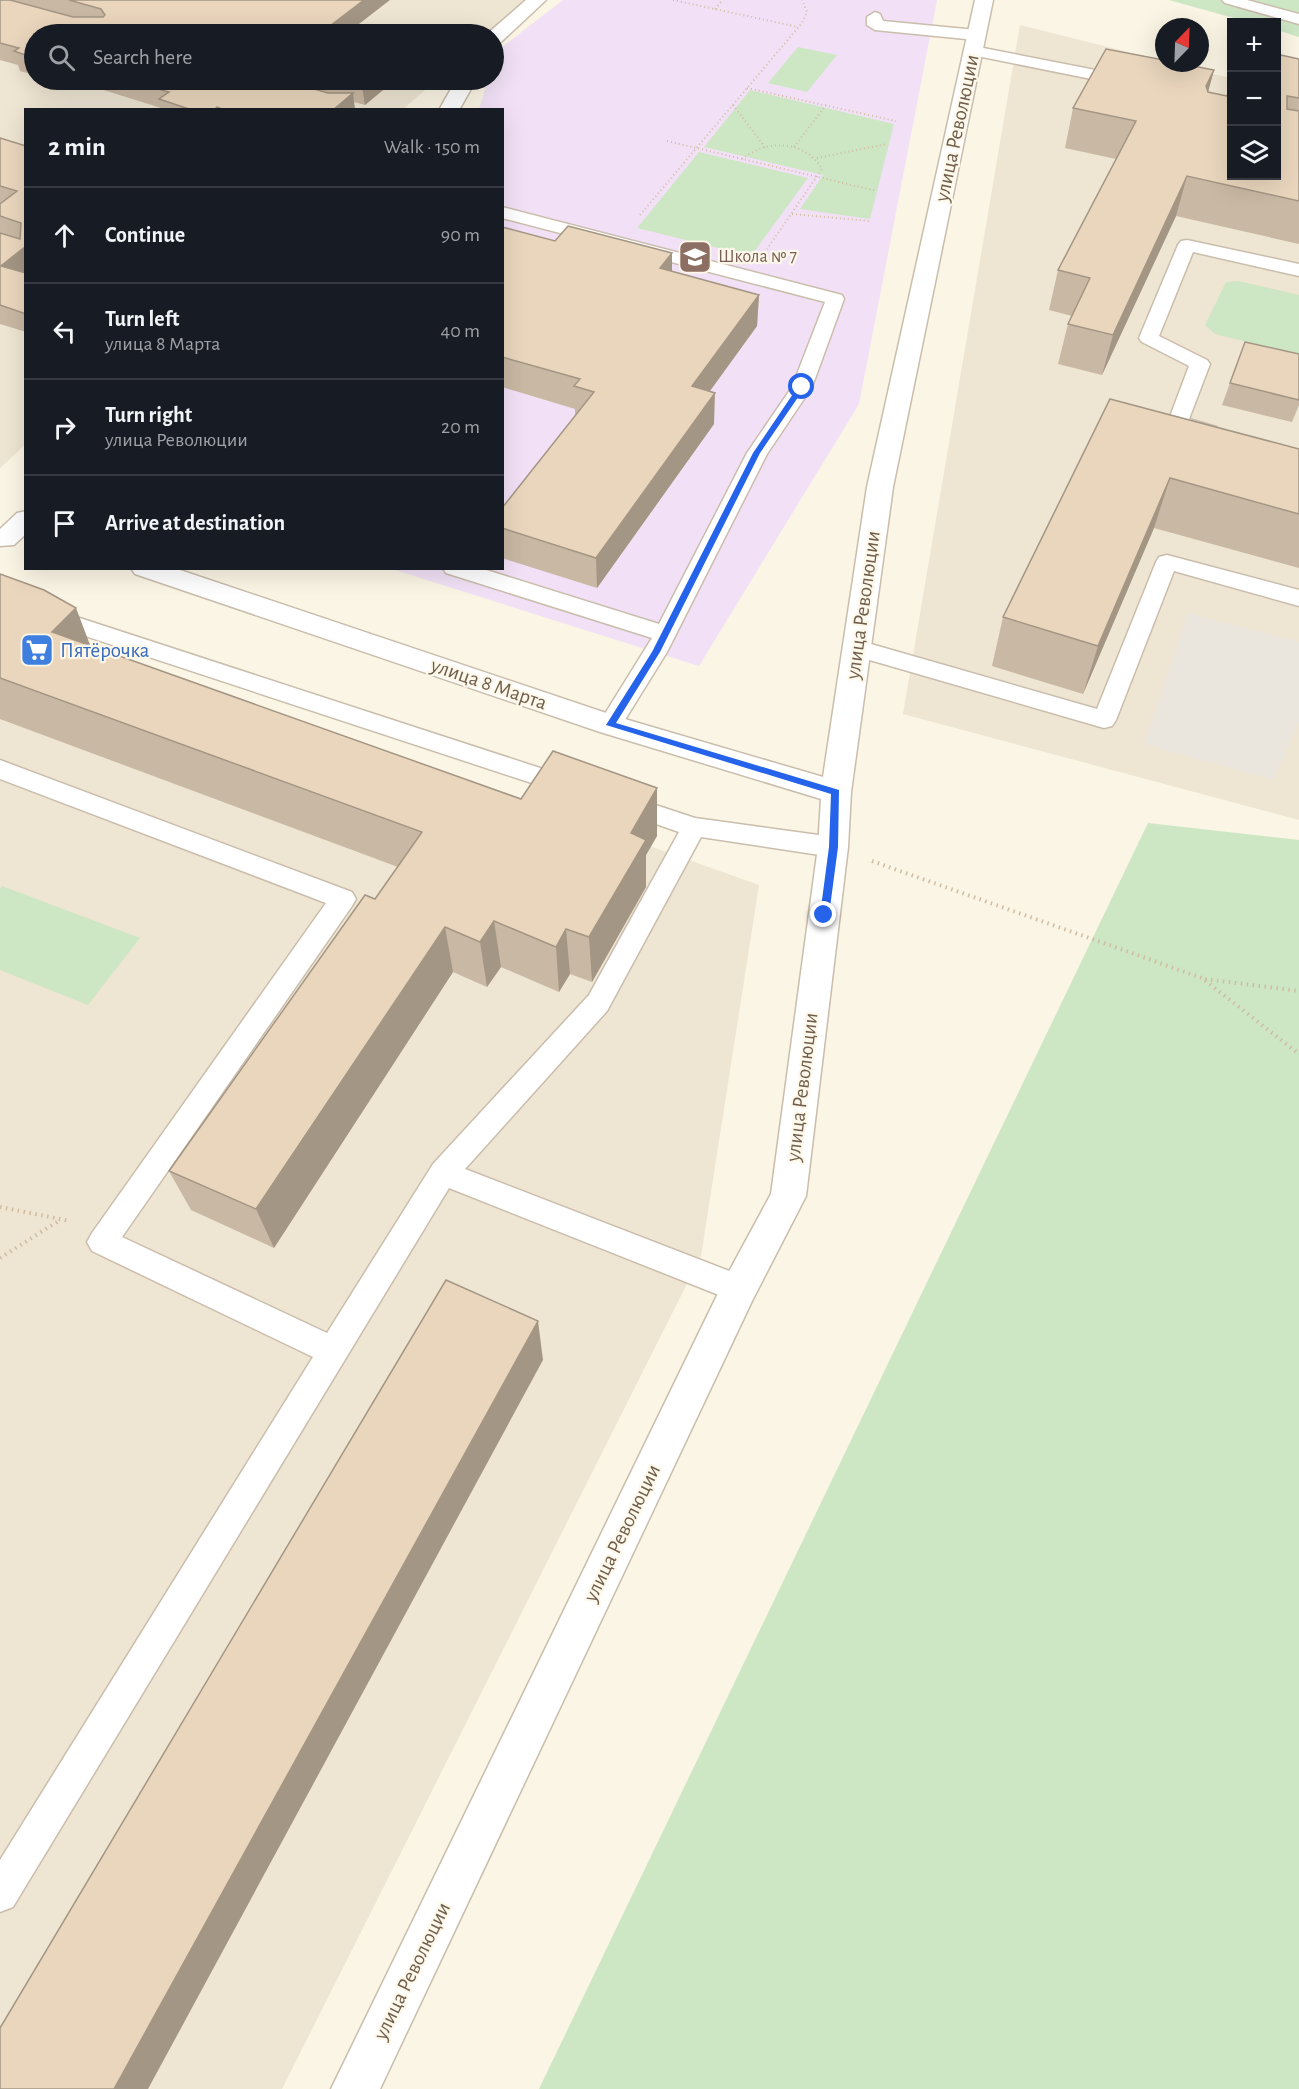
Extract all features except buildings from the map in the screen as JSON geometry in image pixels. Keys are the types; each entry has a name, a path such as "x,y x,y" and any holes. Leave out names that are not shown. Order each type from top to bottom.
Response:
{"street":[{"path":"504,29 537,0"},
{"name":"улица Революции","path":"355,2089 739,1289 788,1196 833,847 836,792 880,487 984,0"},
{"path":"450,108 460,90"},
{"path":"10,539 24,522"},
{"name":"улица 8 Марта","path":"150,570 610,725 836,792"}],"lane":[{"path":"1230,0 1299,19"},
{"path":"875,17 874,25 975,43 1137,84"},
{"path":"504,213 835,298 802,387 757,453 665,634 610,725"},
{"path":"1222,435 1178,422 1200,364 1149,338 1187,245 1299,270"},
{"path":"856,648 1104,720 1167,562 1299,598"},
{"path":"460,570 665,634"},
{"path":"0,600 694,827 833,847"},
{"path":"0,769 343,899 102,1242 333,1351"},
{"path":"0,1894 442,1173 598,1003 694,827"},
{"path":"442,1173 739,1289"}],"path":[{"path":"673,0 798,27"},
{"path":"715,9 723,0"},
{"path":"587,234 596,223 628,230 798,27 807,12 801,0"},
{"path":"747,88 896,121"},
{"path":"733,105 765,147"},
{"path":"794,147 825,105"},
{"path":"667,141 877,191"},
{"path":"816,158 887,144"},
{"path":"742,159 754,149 794,147 811,153 822,169 764,253"},
{"path":"791,214 870,221"},
{"path":"833,847 1202,978 1299,991"},
{"path":"1202,978 1299,1054"},
{"path":"0,1207 110,1230"},
{"path":"0,1258 60,1220"}],"shaded area":[{"path":"0,0 527,0 499,24 24,24 24,90 425,90 404,108 24,108 24,446 0,468"},
{"name":"Школа № 7","path":"563,0 937,0 859,404 699,666 395,570 504,570 504,108 479,108 485,90 504,90 504,46"},
{"path":"1020,25 1155,59 1155,72 1204,72 1227,77 1227,180 1281,180 1281,158 1299,95 1299,820 903,714"},
{"path":"1188,613 1299,642 1299,722 1273,780 1144,744"},
{"path":"0,614 759,885 701,1256 282,2089 0,2089"}],"green space":[{"path":"1169,0 1299,0 1299,37 1281,31 1281,18 1234,18"},
{"path":"798,47 837,55 807,92 768,83"},
{"path":"750,90 894,124 870,219 800,209 823,175 704,147"},
{"path":"699,152 808,178 751,256 637,228"},
{"path":"1238,281 1299,295 1299,355 1215,334 1205,325 1226,282"},
{"path":"1148,823 1299,840 1299,2089 539,2089"},
{"path":"2,886 140,938 88,1005 0,970 0,889"}],"place":[{"name":"Школа № 7","path":"695,257"},
{"name":"Пятёрочка","path":"37,650"}],"route":[{"path":"802,387 757,453 656,652 610,725 836,792 833,847 824,915"}]}
